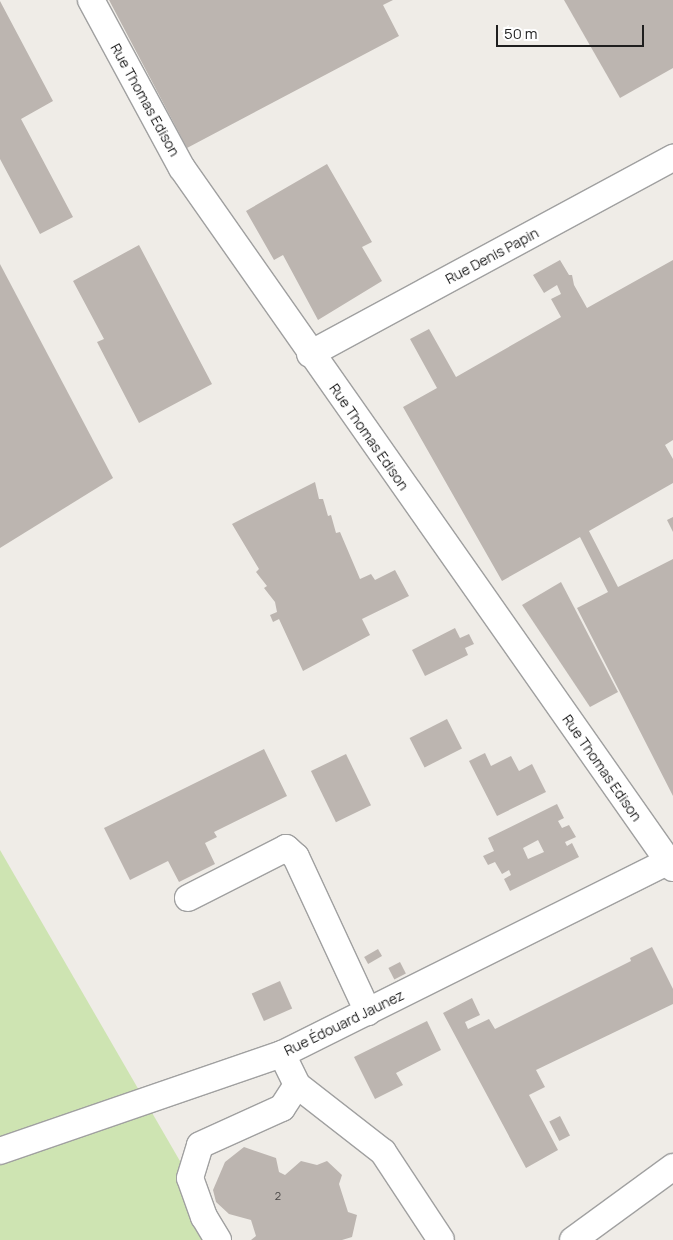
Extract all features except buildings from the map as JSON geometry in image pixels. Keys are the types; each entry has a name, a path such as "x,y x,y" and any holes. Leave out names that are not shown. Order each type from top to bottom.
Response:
{"street":[{"name":"Rue Thomas Edison","path":"90,0 182,168 310,354 671,863"},
{"name":"Rue Denis Papin","path":"310,354 673,158"},
{"path":"188,898 286,848 296,857 368,1012"},
{"name":"Rue Édouard Jaunez","path":"0,1151 282,1054 671,863"},
{"path":"282,1054 297,1085 383,1152 441,1240"},
{"path":"218,1240 204,1218 190,1178 200,1145 234,1128 282,1108 297,1085"},
{"path":"573,1240 673,1167"}],"green space":[{"path":"0,850 210,1213 218,1240 0,1240"}]}
